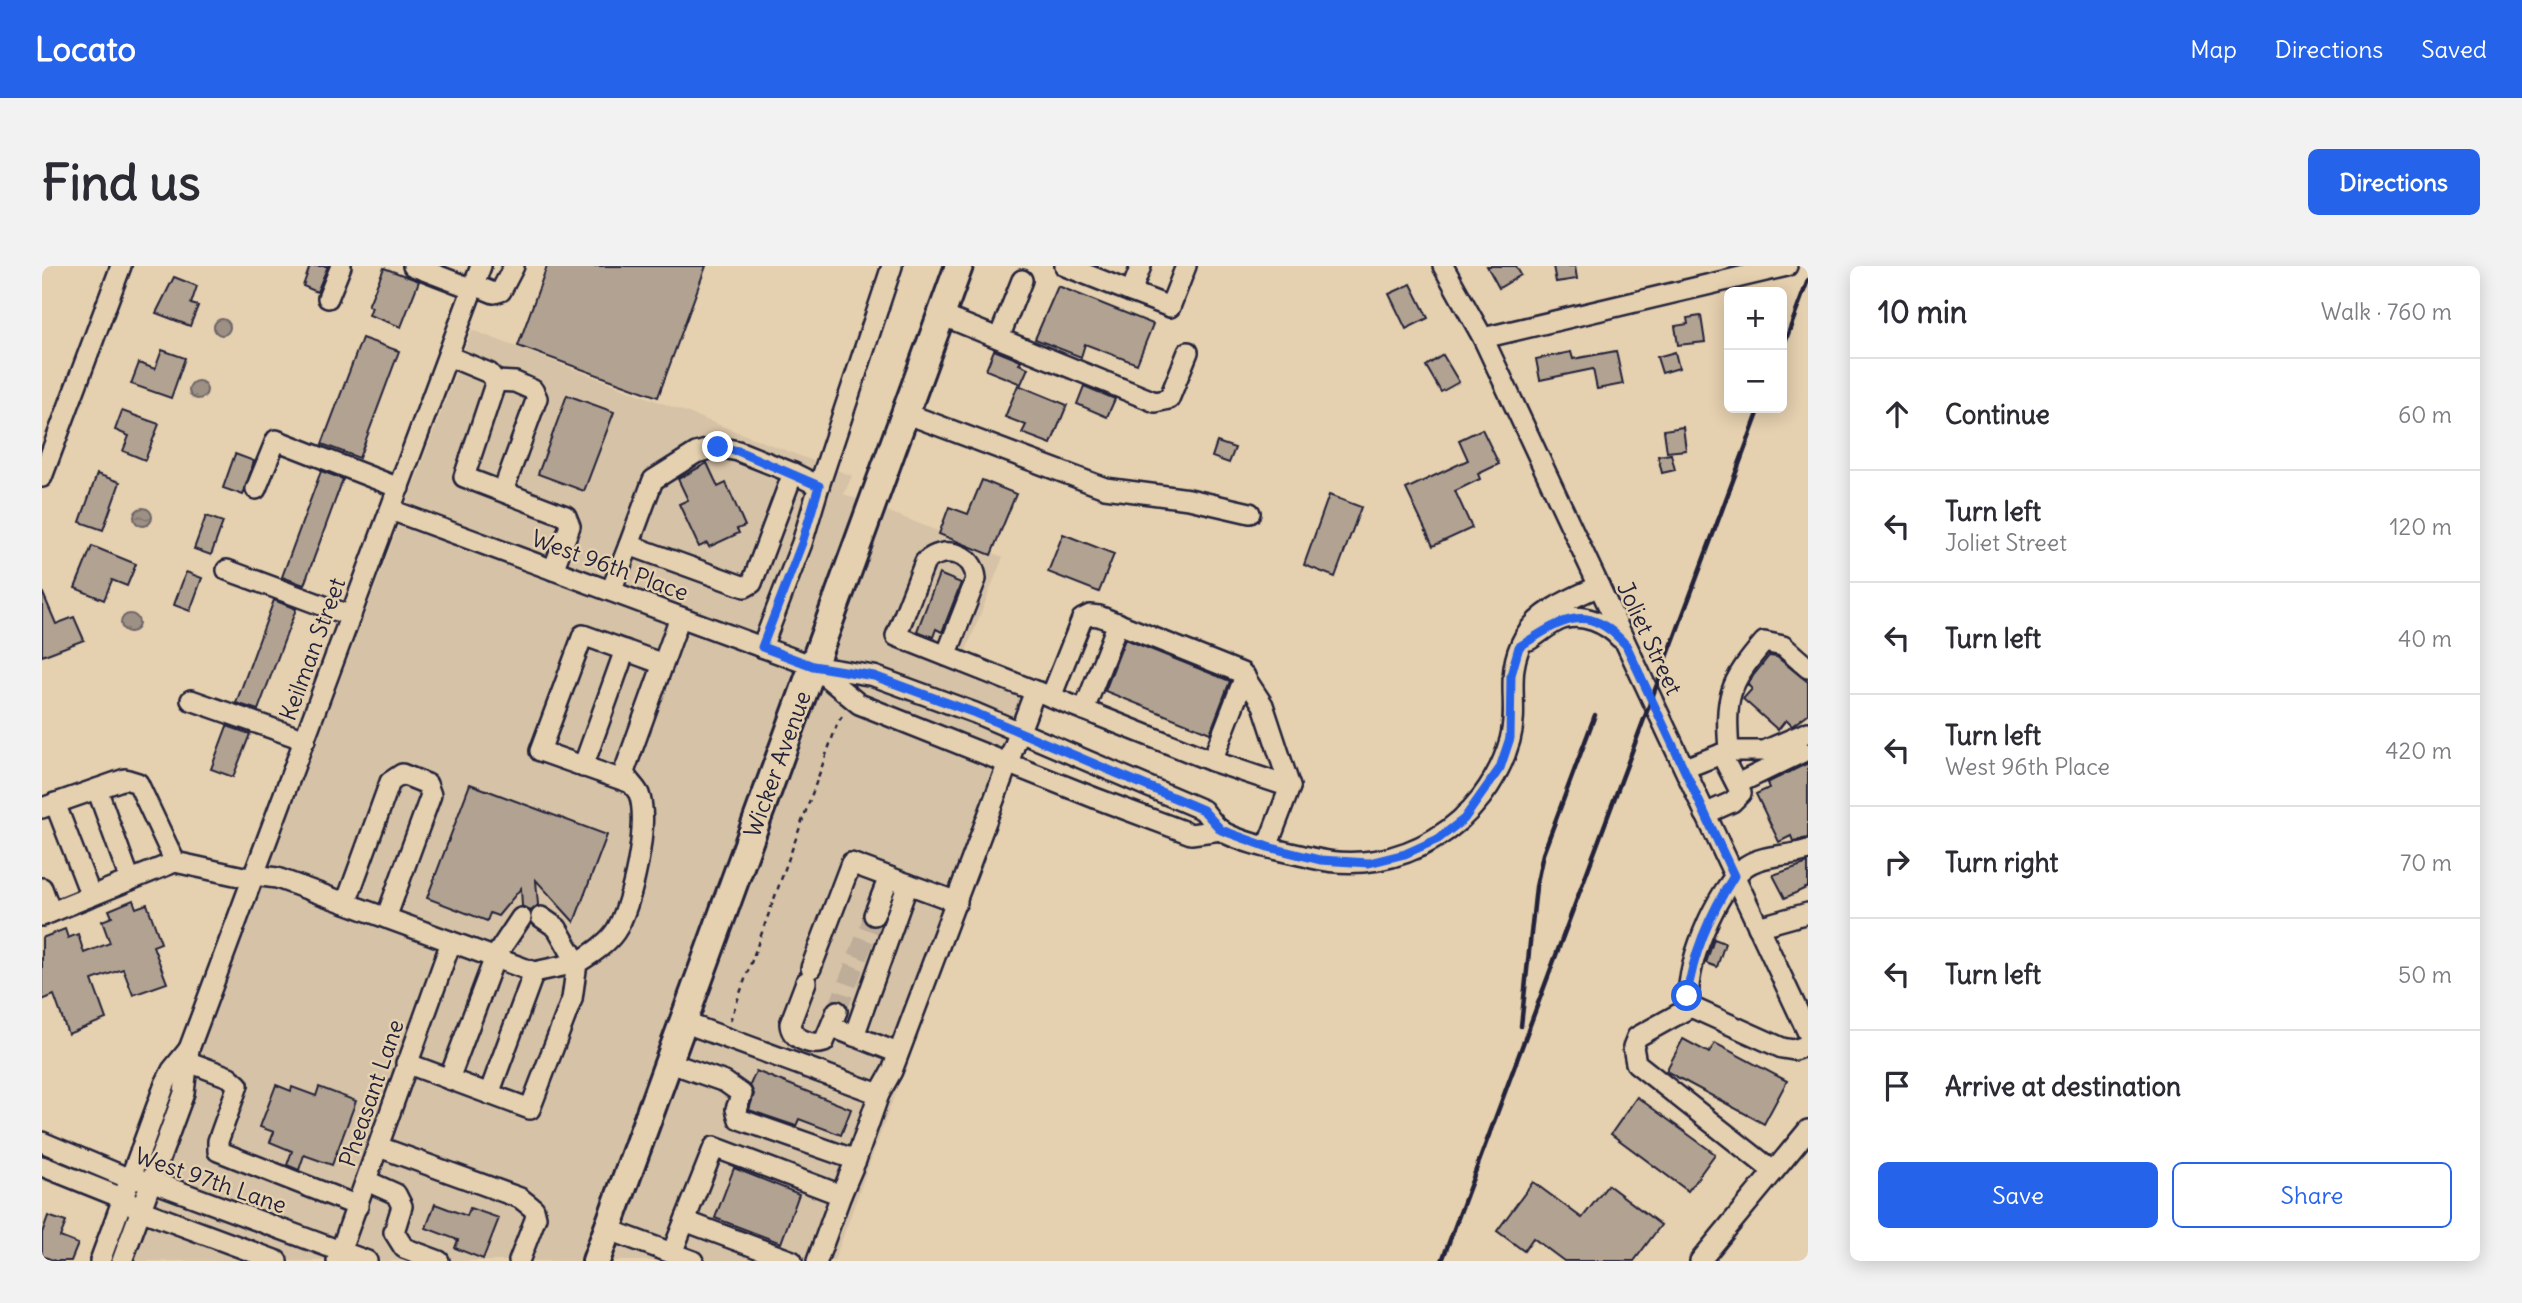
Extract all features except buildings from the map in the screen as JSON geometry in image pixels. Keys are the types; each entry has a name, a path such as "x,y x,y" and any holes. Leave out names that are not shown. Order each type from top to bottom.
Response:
{"highway":[{"name":"Wicker Avenue","path":"596,1261 959,266"}],"street":[{"path":"42,477 121,266"},
{"path":"328,298 341,266"},
{"path":"413,266 494,293 501,291 514,266"},
{"name":"Keilman Street","path":"122,1261 184,1093 189,1055 481,266"},
{"path":"762,647 802,543 892,266"},
{"path":"1065,266 1170,307 1186,266"},
{"path":"1131,292 1141,266"},
{"name":"Joliet Street","path":"1443,266 1483,338 1808,1033"},
{"path":"1483,338 1787,266"},
{"path":"999,338 1022,280"},
{"path":"941,315 1155,401 1169,399 1188,352"},
{"path":"448,356 488,373 496,381 515,382 533,390 537,398 503,491"},
{"path":"496,381 464,477 566,516 570,526 553,570"},
{"path":"905,413 1105,488 1189,499 1250,513"},
{"path":"42,419 61,426"},
{"path":"256,489 276,440 399,488"},
{"path":"611,591 653,480 696,453 718,447 738,451 819,486"},
{"path":"629,545 745,587 752,583 793,473"},
{"name":"West 96th Place","path":"391,509 813,666 874,676 1018,732 1203,810 1221,830"},
{"path":"946,656 976,579 976,569 966,558 944,552 933,554 925,562 896,636 946,656 1084,710 1212,761 1290,787"},
{"path":"227,570 351,616"},
{"name":"West 96th Place","path":"813,666 859,704 1191,834 1221,830 1268,847 1320,860 1369,863 1416,849 1438,839 1464,819 1500,768 1510,738 1511,675 1519,647 1542,616 1599,586"},
{"path":"817,1261 879,1094 898,1053 957,902 1018,732 1043,694 1082,619 1090,615 1118,623 1244,676 1263,705 1290,787 1268,847"},
{"path":"42,888 47,914 175,862 253,878 277,878 534,972 577,963 594,953 615,932 629,894 644,839 638,793 628,782 624,772 680,617"},
{"path":"1519,647 1563,619 1592,620 1609,626 1626,645"},
{"path":"1084,710 1118,623"},
{"path":"628,782 540,751 583,635 663,664"},
{"path":"1706,814 1739,797 1741,793 1725,753 1726,707 1742,668 1764,642 1783,646 1808,668"},
{"path":"583,767 625,650"},
{"path":"1212,761 1244,676"},
{"path":"191,700 304,740"},
{"path":"1685,768 1725,753 1764,751 1808,732"},
{"path":"1737,784 1803,752"},
{"path":"346,903 390,782 402,774 428,784 431,794 386,918"},
{"path":"91,896 49,805 125,779 138,783 175,862"},
{"path":"97,789 130,880"},
{"path":"1690,1007 1687,996 1690,977 1701,940 1717,902 1734,876 1762,859 1808,850"},
{"path":"898,1053 854,1036 834,1019 824,1042 820,1044 803,1040 790,1030 851,863 957,902"},
{"path":"874,915 889,877"},
{"path":"854,1036 908,884"},
{"path":"1758,927 1808,913"},
{"path":"406,1063 530,1109 572,999 577,963 557,928 531,917 495,957 450,1079"},
{"name":"Pheasant Lane","path":"339,1256 451,942"},
{"path":"489,1094 534,972"},
{"path":"1690,1007 1782,1048 1794,1050 1808,1045"},
{"path":"1690,1007 1637,1037 1633,1047 1636,1063 1773,1171"},
{"path":"683,1022 879,1094"},
{"path":"189,1055 229,1077 238,1085 218,1142 218,1150 358,1206"},
{"name":"Keilman Street","path":"100,1261 169,1077 189,1055"},
{"path":"668,1062 725,1082 742,1094 736,1109 739,1119 856,1160"},
{"path":"1700,1261 1808,1130"},
{"name":"West 97th Lane","path":"42,1142 130,1179 151,1181 339,1256 367,1261"},
{"path":"379,1147 520,1198 534,1209 536,1217 519,1261"},
{"path":"665,1255 685,1221 714,1147 841,1195"},
{"name":"West 97th Lane","path":"42,1166 122,1198 140,1210 277,1261"},
{"path":"367,1181 396,1195 402,1206 394,1232 404,1248 439,1261"},
{"path":"685,1221 792,1261"},
{"path":"607,1229 665,1255 693,1261"}],"path":[{"path":"724,1038 813,785 838,722 846,713"}],"shaded area":[{"path":"472,330 852,476 844,494 1003,557 965,653 1045,682 834,1261 121,1261"}],"water":[{"path":"219,319 225,319 230,327 228,333 219,335 214,330 214,324"},
{"path":"198,381 204,384 207,390 204,396 198,399 192,396 189,390 192,384"},
{"path":"143,508 149,511 152,517 149,523 143,526 137,523 134,517 137,511"},
{"path":"130,614 136,617 139,623 136,629 130,632 124,629 121,623 124,617"}],"tunnel":[{"path":"837,1011 874,915"}],"railway":[{"path":"1787,337 1808,280"},
{"path":"1442,1261 1758,413"},
{"path":"1521,1026 1536,887 1543,854 1595,715"}],"route":[{"path":"718,447 738,451 819,486 802,543 762,647 813,666 874,676 975,713 1203,810 1221,830 1268,847 1320,860 1369,863 1405,854 1438,839 1464,819 1500,768 1510,738 1513,714 1511,675 1519,647 1563,619 1592,620 1609,626 1626,645 1734,876 1717,902 1701,940 1687,996"}]}
